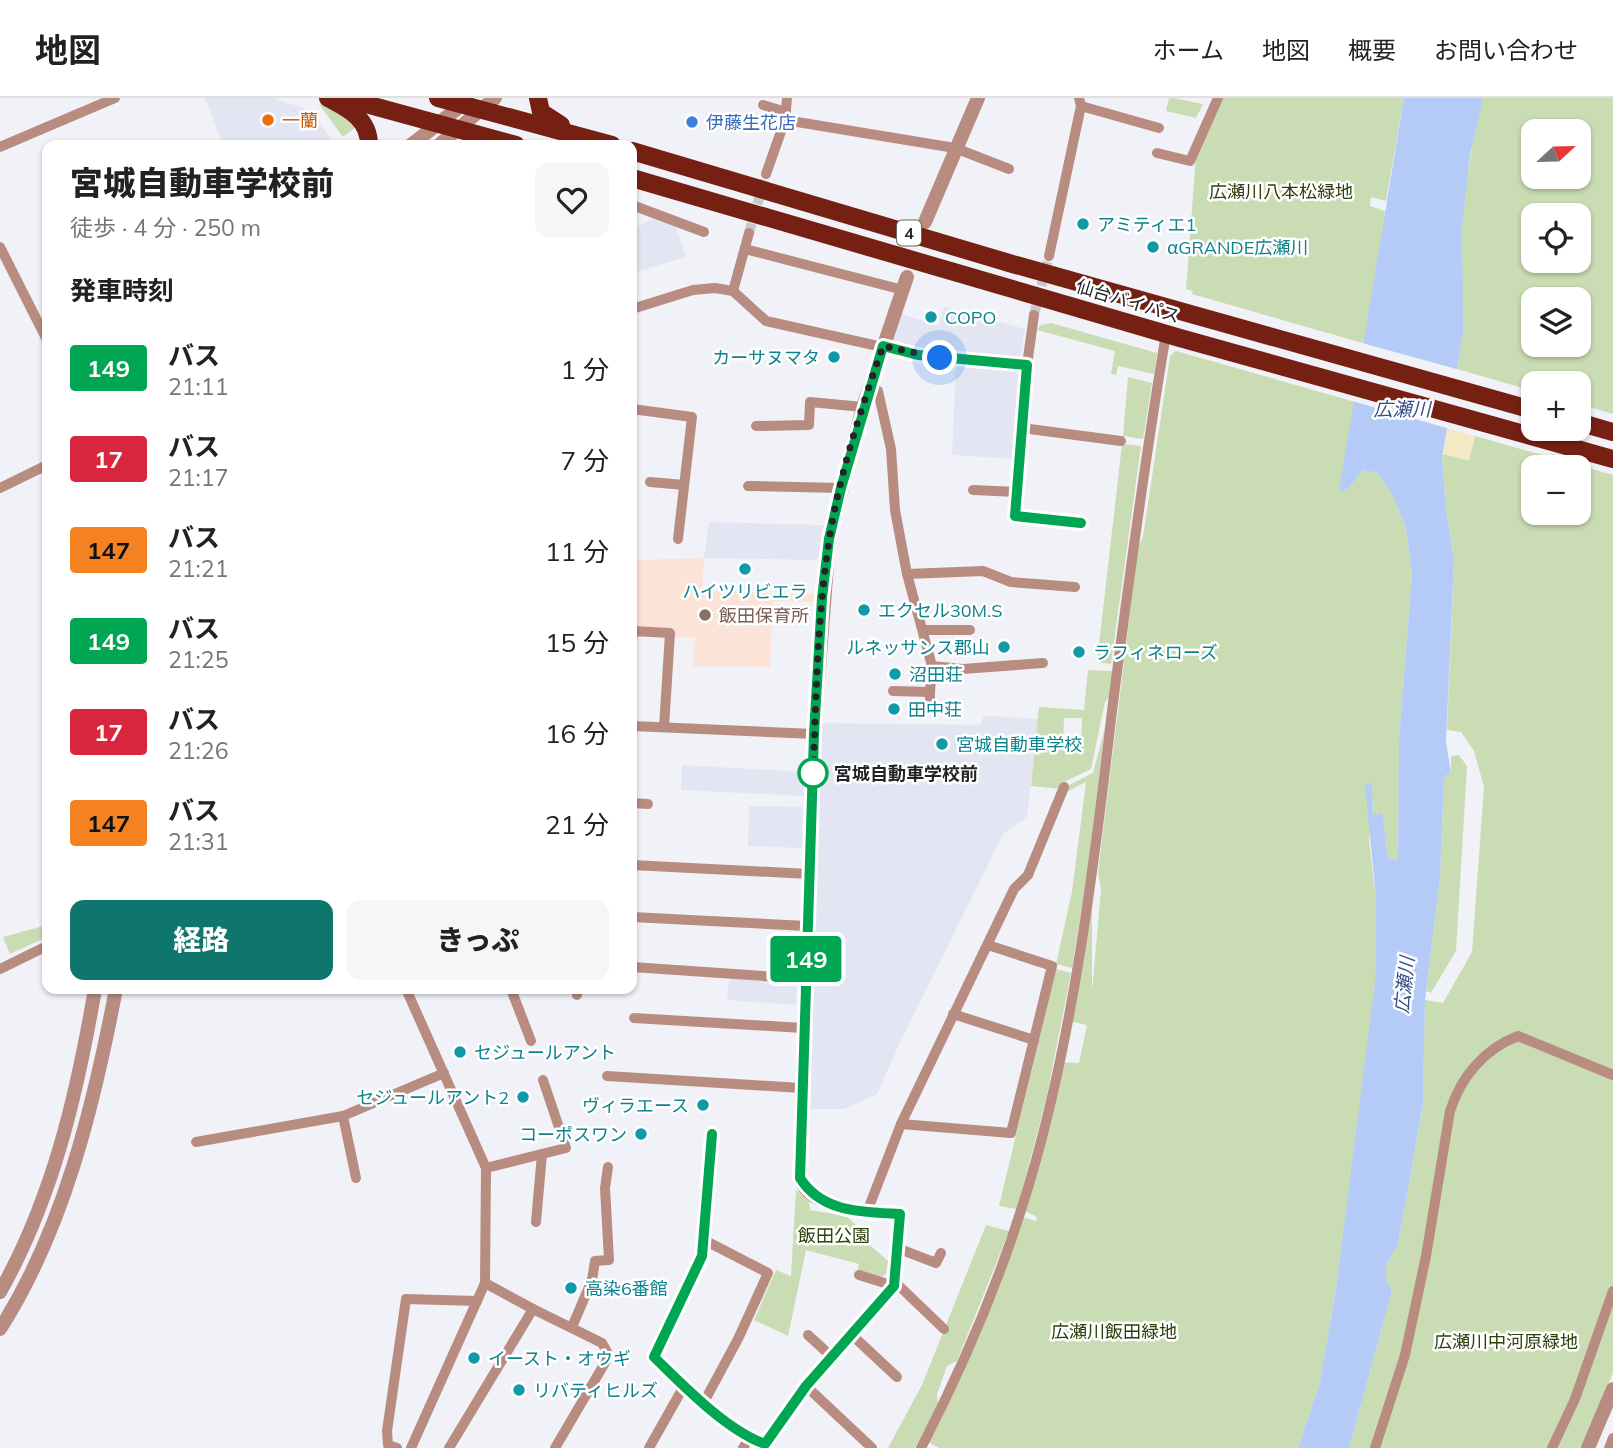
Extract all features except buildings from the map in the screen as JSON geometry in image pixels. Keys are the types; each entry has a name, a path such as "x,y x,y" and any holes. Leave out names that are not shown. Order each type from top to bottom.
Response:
{"highway":[{"path":"328,98 361,119 369,140"},
{"path":"344,98 498,140"},
{"path":"438,98 471,104 595,140"},
{"path":"538,98 541,111 546,117 581,136"},
{"name":"仙台バイパス","path":"637,152 1187,313 1521,407"},
{"name":"仙台バイパス","path":"637,179 1173,336 1613,459"},
{"path":"1591,426 1613,432"}],"street":[{"path":"0,147 115,98"},
{"path":"417,140 471,104 495,98"},
{"path":"766,174 785,116 787,98"},
{"path":"925,222 978,98"},
{"path":"1157,153 1190,160 1218,98"},
{"path":"1049,256 1080,102 1159,128"},
{"path":"445,140 458,129 471,104"},
{"path":"763,105 785,116 955,148 1009,169"},
{"path":"637,207 704,232"},
{"path":"733,291 749,233"},
{"path":"0,247 4,266 42,331"},
{"path":"712,1134 702,1256 654,1357 746,1443 767,1446 806,1386 894,1284 900,1214 841,1210 814,1194 801,1181 801,1088 814,734 822,598 829,539 869,385 905,284 745,249"},
{"path":"637,307 693,290 715,288 733,291 766,321 918,355 1027,365"},
{"path":"1034,316 1027,365 1015,516 1081,523"},
{"path":"921,1448 947,1398 1013,1234 1053,1089 1100,822 1126,598 1173,336"},
{"path":"869,385 878,391 891,449 895,510 907,573 932,666 930,708"},
{"path":"756,426 809,425 810,402 863,407"},
{"path":"637,410 691,417 678,539"},
{"path":"1022,428 1121,441"},
{"path":"0,488 42,467"},
{"path":"650,482 684,485"},
{"path":"748,486 841,488"},
{"path":"973,490 1017,492"},
{"path":"907,573 983,571 1011,582 1075,587"},
{"path":"923,630 970,630"},
{"path":"637,631 670,633 664,727"},
{"path":"932,666 963,669 1043,663"},
{"path":"893,691 930,692"},
{"path":"637,726 814,734"},
{"path":"867,1212 901,1124 1014,889 1028,876 1064,786"},
{"path":"637,803 649,804"},
{"path":"637,865 809,874"},
{"path":"637,917 807,926"},
{"path":"901,1124 1011,1133 1052,966 988,945"},
{"path":"0,969 42,948"},
{"path":"637,967 806,979"},
{"path":"0,1292 14,1267 55,1168 80,1077 94,994"},
{"path":"0,1329 30,1275 71,1173 99,1080 115,994"},
{"path":"408,994 486,1168 485,1283 416,1447"},
{"path":"513,994 531,1041"},
{"path":"953,1014 1034,1040"},
{"path":"634,1018 803,1028"},
{"path":"1375,1448 1405,1355 1456,1091 1469,1072 1489,1053 1518,1036 1613,1075"},
{"path":"196,1142 343,1116 444,1073"},
{"path":"607,1076 801,1088"},
{"path":"486,1168 566,1148 543,1080"},
{"path":"343,1116 356,1178"},
{"path":"536,1223 542,1154"},
{"path":"572,1327 592,1280 595,1261 609,1260 605,1188 608,1167"},
{"path":"704,1240 768,1273 738,1339 704,1402"},
{"path":"897,1248 936,1263 941,1253"},
{"path":"859,1275 894,1284 944,1329"},
{"path":"485,1283 602,1343 607,1356 555,1448"},
{"path":"1552,1448 1575,1399 1613,1291"},
{"path":"397,1448 388,1445 387,1432 407,1299 477,1301"},
{"path":"449,1448 533,1309"},
{"path":"808,1335 832,1357"},
{"path":"852,1335 897,1377"},
{"path":"806,1386 872,1448"},
{"path":"649,1448 684,1387"},
{"path":"1588,1448 1613,1389"},
{"path":"1609,1448 1613,1437"}],"shaded area":[{"path":"205,98 273,98 309,110 332,140 221,140"},
{"path":"652,219 675,225 686,257 637,272 637,227"},
{"path":"944,307 1025,329 1020,358 918,352 891,343 902,314 938,326"},
{"path":"956,363 1021,368 1014,459 952,455"},
{"path":"709,522 824,525 818,560 704,558"},
{"name":"飯田保育所","path":"704,558 702,591 815,594 814,602 773,601 770,667 693,666 695,637 675,637 674,628 637,628 637,560"},
{"name":"宮城自動車学校","path":"983,717 1038,719 1027,817 1004,833 877,1094 844,1109 808,1109 821,723 981,725"},
{"path":"682,765 804,772 804,796 681,790"},
{"path":"749,806 803,807 802,848 748,846"},
{"path":"729,979 793,983 797,987 796,1005 727,1000"}],"green space":[{"path":"1169,98 1203,104 1196,118 1166,111"},
{"name":"広瀬川八本松緑地","path":"1223,98 1404,98 1386,201 1371,197 1370,206 1385,211 1366,344 1192,294 1193,291 1186,289 1196,156"},
{"path":"1482,98 1613,98 1613,414 1591,408 1591,371 1521,371 1521,388 1457,369 1461,333 1463,209"},
{"path":"319,104 338,110 357,126 343,137"},
{"path":"1051,323 1157,353 1154,374 1118,366 1116,375 1111,374 1115,351 1037,330 1041,325"},
{"name":"広瀬川飯田緑地","path":"1176,351 1355,402 1349,440 1349,488 1363,470 1378,473 1393,496 1406,528 1412,575 1399,739 1398,861 1388,858 1382,814 1373,816 1374,800 1369,841 1376,899 1375,983 1336,1288 1319,1386 1298,1448 939,1448 928,1442 1023,1217 1036,1221 1037,1217 1025,1211 1062,1062 1079,1063 1087,1025 1069,1021 1092,908 1092,992 1101,889 1098,872 1125,654 1130,654 1130,648 1126,648 1137,549 1143,537 1170,356"},
{"path":"1128,377 1152,383 1143,439 1123,436"},
{"name":"広瀬川中河原緑地","path":"1475,436 1542,455 1521,455 1521,525 1591,525 1591,469 1613,475 1613,1373 1581,1448 1349,1448 1392,1291 1386,1279 1386,1265 1398,1244 1423,1105 1425,1000 1443,1003 1472,952 1484,787 1474,751 1461,732 1447,730 1454,560 1446,509 1443,454 1469,460"},
{"path":"1122,444 1141,446 1111,664 1097,662"},
{"path":"1088,670 1113,671 1110,696 1105,702 1091,769 1062,783 1060,789 1031,786 1039,707 1084,710","holes":["1064,718 1082,718 1081,749 1063,748"]},
{"path":"1105,728 1087,876 1072,968 1056,964 1072,892 1086,782 1066,792 1067,786 1093,773"},
{"path":"1459,755 1467,766 1456,951 1431,993 1426,991 1440,877 1444,777 1451,772 1451,756"},
{"path":"42,926 42,939 10,954 3,937"},
{"path":"1056,969 1071,973 1046,1100 1017,1209 999,1206"},
{"name":"飯田公園","path":"796,1190 809,1201 810,1210 846,1216 862,1230 861,1237 888,1261 886,1274 881,1277 858,1270 859,1264 806,1250 788,1336 754,1320 776,1270 791,1276"},
{"path":"986,1225 1009,1231 957,1361 947,1366 937,1394 938,1403 915,1448 888,1448 922,1385"}],"sand":[{"path":"1447,428 1475,436 1469,461 1443,454"}],"water":[{"name":"広瀬川","path":"1404,98 1483,98 1470,156 1462,226 1463,332 1442,458 1454,560 1446,742 1451,772 1444,777 1440,877 1425,1000 1423,1105 1398,1244 1386,1265 1386,1279 1392,1291 1349,1448 1298,1448 1319,1386 1336,1288 1375,983 1376,899 1365,784 1372,783 1373,815 1382,813 1388,858 1398,860 1399,739 1412,575 1406,528 1393,496 1378,473 1363,470 1349,488 1339,491"}],"pier":[{"path":"1362,343 1460,370 1450,429 1352,401"}],"tunnel":[{"path":"749,233 766,174"},
{"path":"1034,315 1049,256"}],"bus line":[{"name":"149","path":"712,1134 702,1256 654,1357 684,1387 748,1438 765,1444 806,1386 895,1282 900,1214 841,1210 814,1194 800,1178 814,734 822,598 829,539 841,488 869,385 883,346 918,355 1027,365 1015,516 1081,523"}],"place":[{"name":"一蘭","path":"268,120"},
{"name":"伊藤生花店","path":"692,122"},
{"name":"アミティエ1","path":"1083,224"},
{"name":"αGRANDE広瀬川","path":"1153,247"},
{"name":"COPO","path":"931,317"},
{"name":"カーサヌマタ","path":"834,357"},
{"name":"ハイツリビエラ","path":"745,569"},
{"name":"エクセル30M.S","path":"864,610"},
{"name":"飯田保育所","path":"705,615"},
{"name":"ルネッサンス郡山","path":"1004,647"},
{"name":"ラフィネローズ","path":"1079,652"},
{"name":"沼田荘","path":"895,674"},
{"name":"田中荘","path":"894,709"},
{"name":"宮城自動車学校","path":"942,744"},
{"name":"宮城自動車学校前","path":"813,773"},
{"name":"セジュールアント","path":"460,1052"},
{"name":"セジュールアント2","path":"523,1097"},
{"name":"ヴィラエース","path":"703,1105"},
{"name":"コーポスワン","path":"641,1134"},
{"name":"高染6番館","path":"571,1288"},
{"name":"イースト・オウギ","path":"474,1358"},
{"name":"リバティヒルズ","path":"519,1390"}],"route":[{"path":"813,773 813,779 822,598 829,539 869,385 883,346 940,358"}]}
